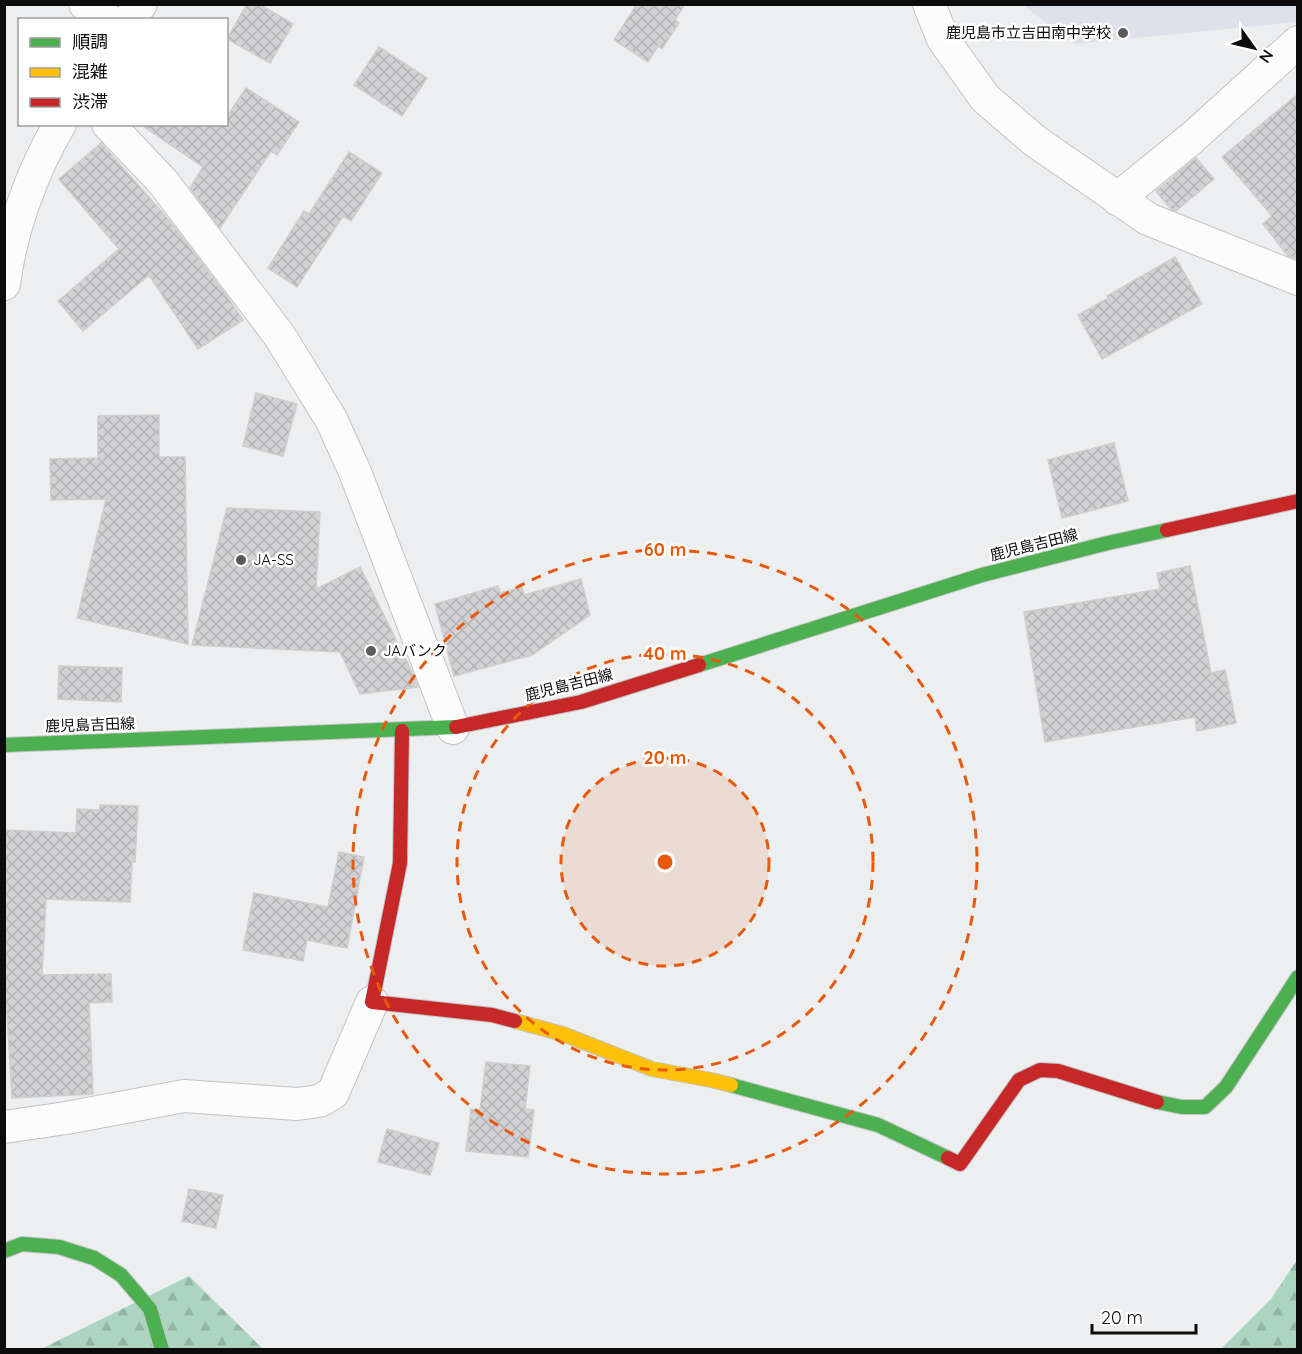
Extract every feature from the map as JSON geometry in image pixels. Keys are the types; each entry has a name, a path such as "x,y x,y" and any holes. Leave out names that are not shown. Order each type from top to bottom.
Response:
{"street":[{"path":"85,4 105,18"},
{"path":"130,18 141,4"},
{"path":"928,4 943,39 986,98 1035,141 1148,219 1298,279"},
{"path":"1117,199 1192,138 1298,42"},
{"path":"4,284 7,262 27,192 59,126"},
{"path":"110,126 164,182 243,287 279,335 330,419 355,472 453,728"},
{"name":"鹿児島吉田線","path":"4,745 453,728 581,702 982,575 1108,543 1298,501"},
{"path":"4,1127 66,1118 184,1095 297,1104 319,1101 333,1093 372,1002 400,863 402,731"},
{"path":"372,1002 492,1015 553,1032 652,1069 711,1080 878,1125 960,1164 1019,1080 1040,1070 1058,1071 1182,1107 1205,1107 1226,1087 1298,977"},
{"path":"4,1251 22,1244 50,1246 94,1258 120,1275 150,1309 162,1350"}],"shaded area":[{"name":"鹿児島市立吉田南中学校","path":"1023,5 1297,5 1297,22 1075,44"}],"green space":[{"path":"1297,1260 1297,1349 1221,1349 1271,1299"},
{"path":"189,1276 263,1349 39,1350"}],"building":[{"path":"247,4 259,4 293,24 270,63 228,40"},
{"path":"637,4 685,4 675,20 679,23 662,49 658,46 648,62 614,40"},
{"path":"379,47 427,78 402,116 354,85"},
{"path":"246,88 299,122 277,155 271,151 220,228 190,188 203,167 143,126 228,126 228,115"},
{"path":"1298,94 1298,259 1288,256 1263,224 1272,216 1222,157"},
{"path":"101,143 169,220 243,320 198,349 149,275 83,331 58,301 119,249 59,179"},
{"path":"349,152 382,173 351,221 343,216 297,287 268,268 304,211 309,214"},
{"path":"1196,158 1214,179 1176,211 1171,209 1156,191"},
{"path":"1175,257 1202,304 1102,359 1078,315"},
{"path":"256,393 297,404 283,456 243,446"},
{"path":"159,415 159,457 185,457 188,644 77,618 106,499 51,500 50,459 98,458 98,416"},
{"path":"1114,443 1128,501 1062,518 1048,460"},
{"path":"227,508 320,512 316,589 360,567 418,687 360,694 340,652 192,645"},
{"path":"1190,566 1211,673 1225,670 1236,723 1197,731 1195,717 1045,742 1024,612 1160,589 1157,573"},
{"path":"581,579 590,615 532,655 454,676 435,604 498,586 500,593 522,587 524,595"},
{"path":"59,666 122,668 121,702 58,699"},
{"path":"100,805 138,806 130,902 46,899 42,975 111,974 112,1002 89,1003 93,1094 12,1098 7,1013 4,1013 4,830 76,833 77,809 100,810"},
{"path":"339,852 364,857 347,948 307,940 303,961 243,950 254,893 328,907"},
{"path":"486,1062 530,1066 525,1109 534,1110 528,1157 466,1151 471,1109 480,1110"},
{"path":"387,1129 439,1143 430,1175 378,1162"},
{"path":"189,1189 223,1195 216,1228 182,1221"}],"traffic: fast":[{"path":"699,665 982,575 1167,530"},
{"path":"4,745 456,727"},
{"path":"1157,1102 1182,1107 1205,1107 1226,1087 1298,977"},
{"path":"731,1085 878,1125 948,1158"},
{"path":"4,1251 22,1244 59,1247 94,1258 121,1275 150,1309 162,1350"}],"traffic: slow":[{"path":"515,1021 563,1034 652,1069 731,1085"}],"traffic: jam":[{"path":"1167,530 1298,501"},
{"path":"456,727 581,702 699,665"},
{"path":"402,731 400,863 372,1002 492,1015 515,1021"},
{"path":"948,1158 960,1164 1019,1080 1040,1070 1058,1071 1157,1102"}],"place":[{"name":"鹿児島市立吉田南中学校","path":"1123,33"},
{"name":"JA-SS","path":"241,560"},
{"name":"JAバンク","path":"371,651"}]}
